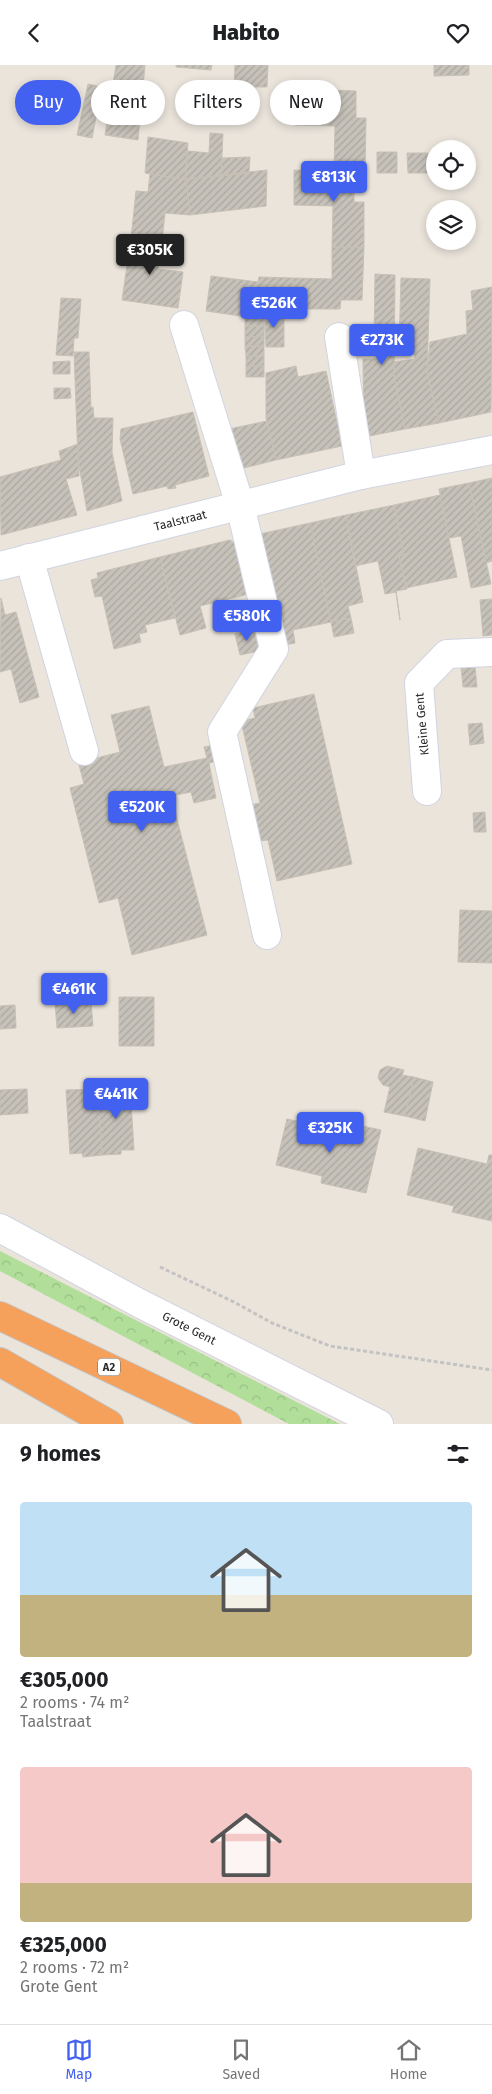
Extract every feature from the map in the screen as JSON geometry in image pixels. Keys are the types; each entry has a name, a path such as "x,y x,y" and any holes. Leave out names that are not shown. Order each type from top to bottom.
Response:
{"highway":[{"name":"A2","path":"0,1316 227,1424"},
{"path":"0,1362 109,1424"}],"street":[{"path":"184,325 240,505 274,649 222,732 267,935"},
{"path":"339,337 361,475"},
{"name":"Taalstraat","path":"0,565 361,475 492,449"},
{"path":"29,558 84,751"},
{"name":"Kleine Gent","path":"427,791 419,683 447,654 492,652"},
{"name":"Grote Gent","path":"0,1228 139,1303 379,1424"}],"path":[{"path":"160,1267 234,1302 272,1323 330,1346 492,1370"}],"green space":[{"path":"0,1251 340,1424 289,1424 0,1271"}],"building":[{"path":"116,65 145,65 144,80 114,80"},
{"path":"176,65 204,65 200,69 176,67"},
{"path":"204,65 212,65 211,70 200,69"},
{"path":"235,65 268,65 267,87 260,87 260,80 234,80"},
{"path":"434,65 469,65 469,75 434,76"},
{"path":"88,84 91,85 91,125 95,125 92,138 77,135 79,125 81,125"},
{"path":"341,90 356,91 356,118 366,118 365,175 334,172 335,126 295,125 341,125"},
{"path":"107,125 139,125 138,140 105,135"},
{"path":"210,133 223,134 221,176 185,180 188,151 209,153"},
{"path":"148,137 188,143 185,180 145,173"},
{"path":"377,152 397,152 397,173 377,173"},
{"path":"407,153 426,153 426,173 408,173"},
{"path":"250,157 249,173 221,176 222,158"},
{"path":"267,170 266,206 190,215 186,179"},
{"path":"294,170 354,173 354,202 364,202 364,247 332,247 333,206 294,205"},
{"path":"150,174 186,179 190,215 165,213 162,241 131,238 136,191 148,192"},
{"path":"131,238 162,241 158,269 183,272 178,308 122,300"},
{"path":"332,247 364,247 362,300 341,300 340,309 292,309 293,278 332,279"},
{"path":"375,274 395,275 394,376 405,429 364,437 363,359 379,359 380,353 376,353 374,343"},
{"path":"211,276 258,282 259,277 293,278 292,309 263,308 261,319 206,311"},
{"path":"401,278 430,279 427,372 439,423 405,429 394,376 394,362 415,359 413,349 399,348"},
{"path":"492,287 491,412 439,423 427,372 430,342 467,334 466,311 473,310 471,291"},
{"path":"61,298 81,299 78,338 74,338 73,356 56,355"},
{"path":"264,311 284,311 284,347 266,347"},
{"path":"245,317 264,319 264,326 245,326"},
{"path":"245,326 264,326 264,336 245,337"},
{"path":"264,336 264,346 245,346 245,337"},
{"path":"245,346 264,346 264,356 246,356"},
{"path":"74,352 89,352 91,408 93,407 94,418 113,418 112,452 122,501 87,511 78,460"},
{"path":"246,356 264,356 264,366 246,366"},
{"path":"70,361 70,374 53,374 53,362"},
{"path":"246,366 264,366 264,377 246,377"},
{"path":"296,366 298,377 326,371 342,446 276,460 266,418 266,373"},
{"path":"54,388 70,388 71,398 54,399"},
{"path":"193,412 209,476 175,485 176,488 168,489 167,486 133,494 120,439 121,429"},
{"path":"267,421 276,460 236,470 229,429"},
{"path":"78,444 79,476 66,479 77,515 1,535 0,477 61,460 59,451"},
{"path":"492,478 492,561 486,563 469,483"},
{"path":"469,483 491,584 471,588 461,536 449,538 439,489"},
{"path":"440,495 457,577 406,588 399,556 404,555 394,505"},
{"path":"394,505 404,555 399,556 407,589 396,591 400,620 396,592 385,594 378,561 355,566 346,515"},
{"path":"346,515 363,602 348,606 351,618 331,622 310,523"},
{"path":"310,523 331,622 293,630 295,643 285,645 260,534"},
{"path":"230,540 238,545 249,594 200,606 206,628 180,635 160,557"},
{"path":"160,557 175,618 145,625 147,632 139,634 141,642 114,649 102,596 95,597 91,580 98,578 97,573"},
{"path":"1,598 5,615 16,612 39,697 20,703 11,669 0,672"},
{"path":"492,599 492,635 483,636 480,600"},
{"path":"351,618 354,633 334,637 331,622"},
{"path":"254,629 259,651 240,655 235,634"},
{"path":"475,666 477,687 463,687 461,667"},
{"path":"314,694 352,864 277,881 268,840 258,841 250,805 260,803 241,721 255,718 253,708"},
{"path":"149,706 164,767 207,758 204,747 213,745 217,761 209,763 216,798 194,803 191,792 171,796 207,935 132,955 118,898 99,903 70,788 84,784 79,765 86,764 85,761 120,752 111,715"},
{"path":"482,723 484,743 470,745 468,724"},
{"path":"485,812 486,832 474,832 473,813"},
{"path":"460,910 492,911 492,963 458,962"},
{"path":"119,997 154,997 154,1046 119,1046"},
{"path":"91,1001 93,1026 57,1028 55,1003"},
{"path":"15,1005 16,1028 0,1029 0,1006"},
{"path":"387,1066 404,1070 402,1075 414,1077 405,1116 384,1112 390,1087 383,1085 378,1078 380,1070"},
{"path":"414,1077 433,1082 425,1121 405,1116"},
{"path":"130,1086 134,1150 121,1150 121,1154 102,1155 98,1089"},
{"path":"27,1089 28,1113 0,1115 0,1090"},
{"path":"98,1089 102,1155 83,1157 82,1153 70,1154 66,1090"},
{"path":"287,1119 356,1134 358,1125 381,1130 366,1193 321,1183 322,1176 276,1165"},
{"path":"418,1148 487,1164 489,1155 492,1155 492,1221 452,1212 454,1206 407,1195"}]}
